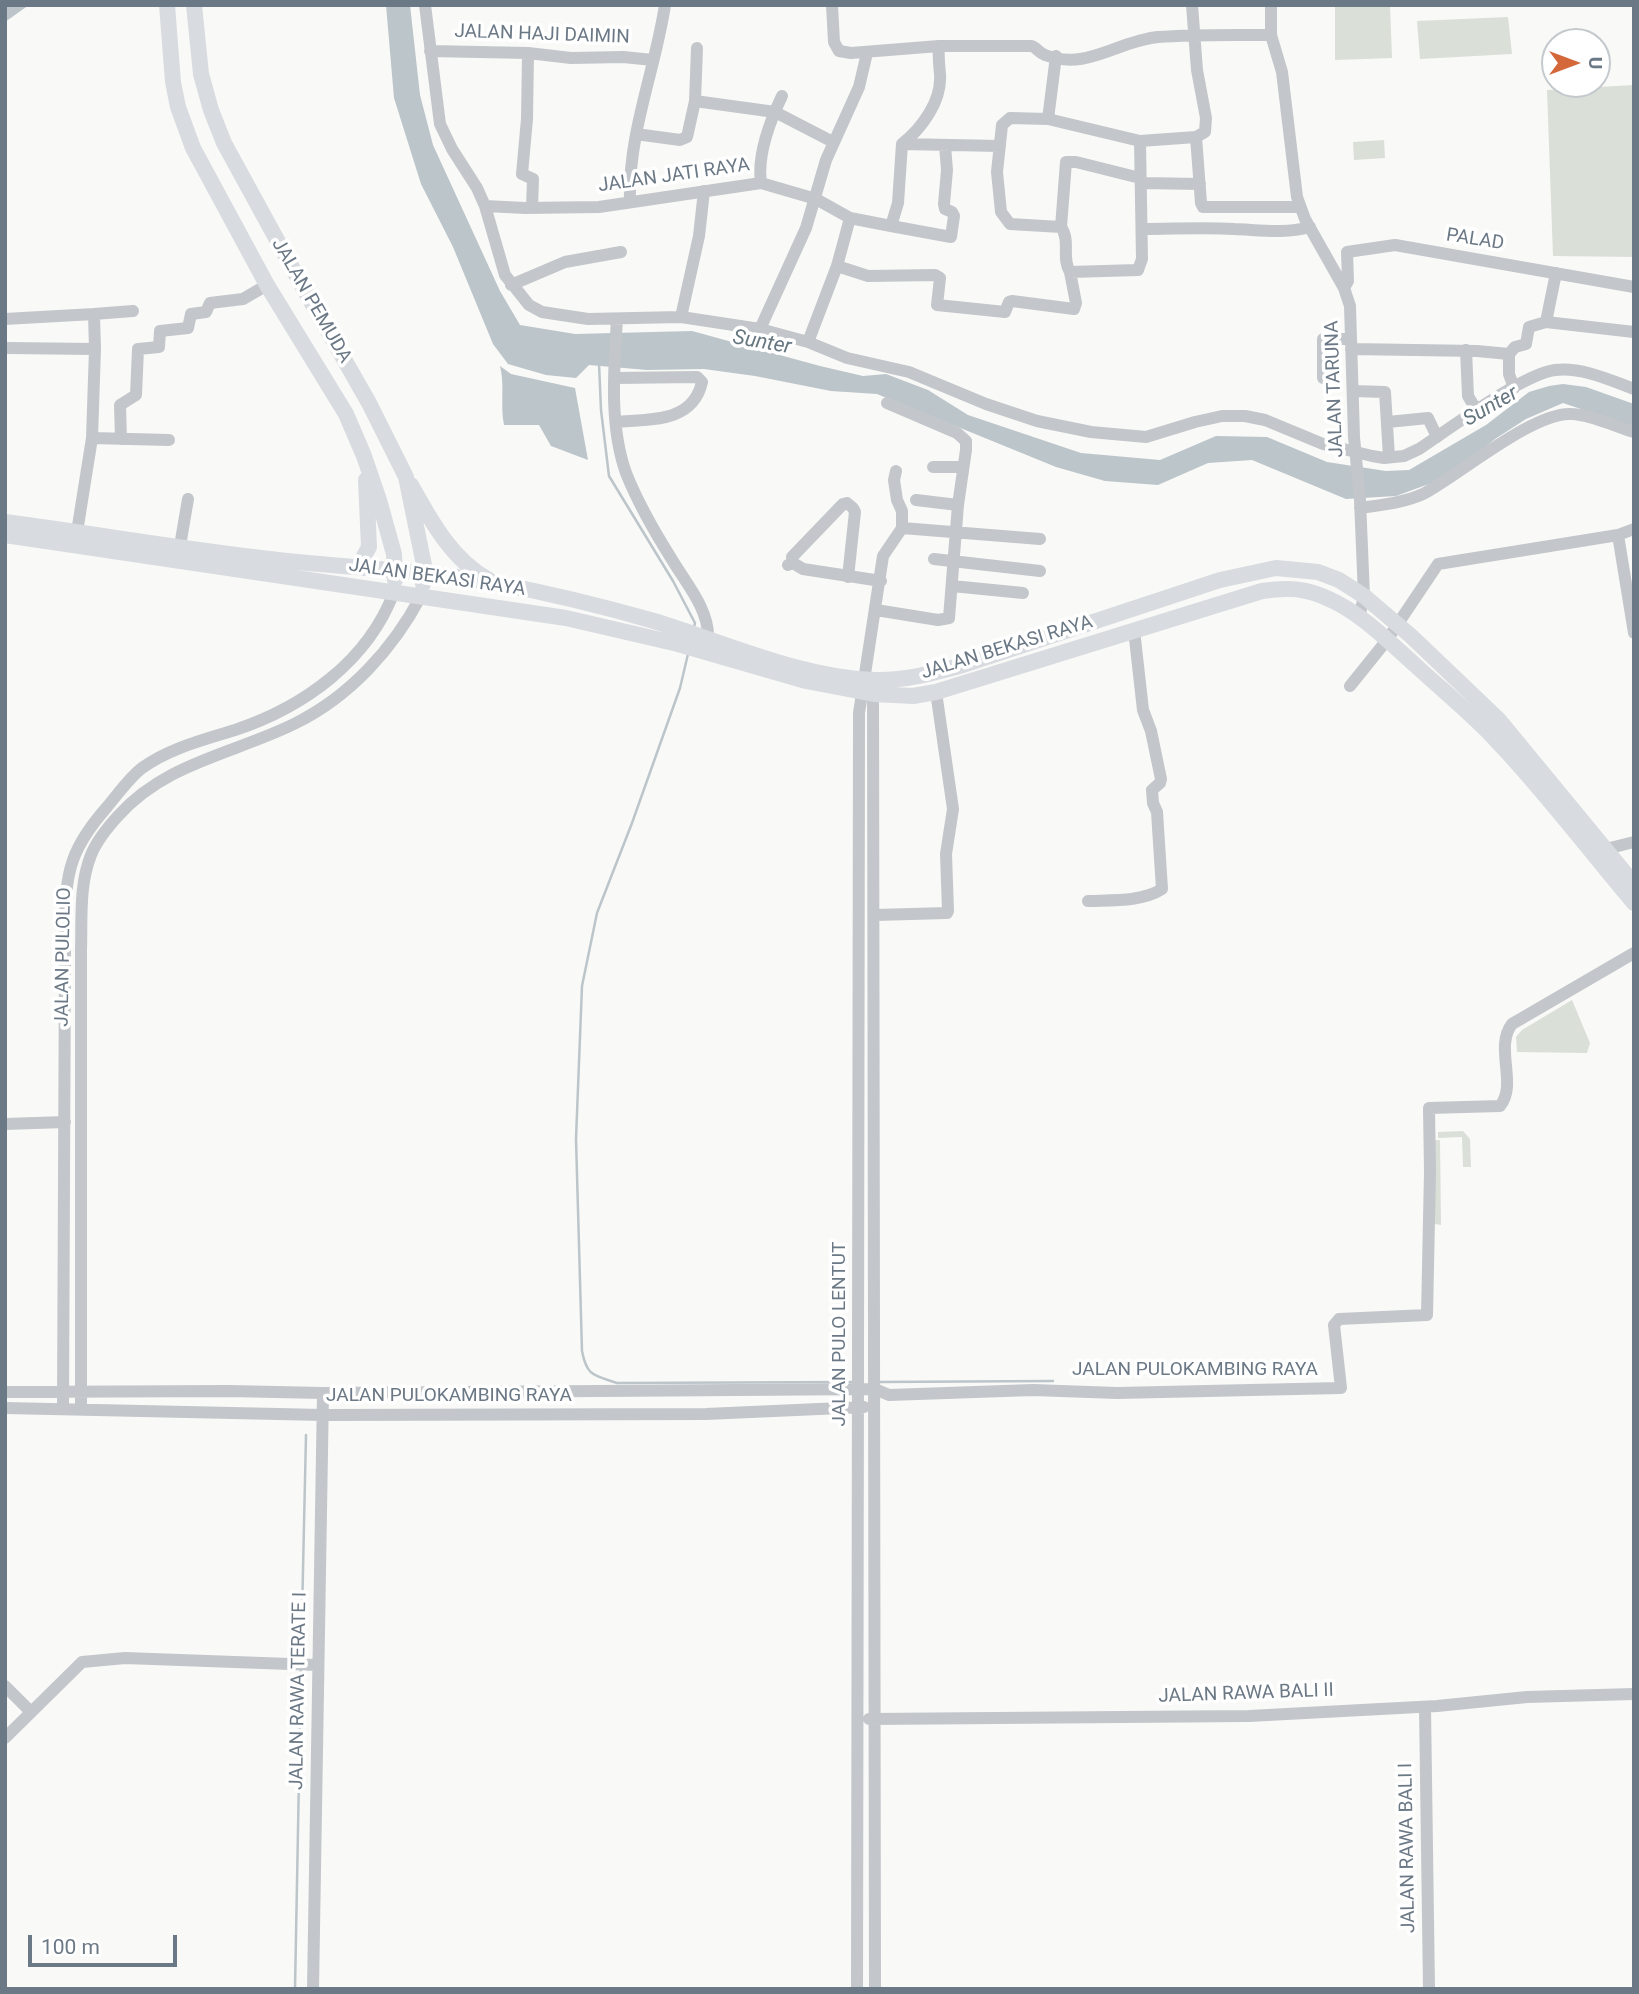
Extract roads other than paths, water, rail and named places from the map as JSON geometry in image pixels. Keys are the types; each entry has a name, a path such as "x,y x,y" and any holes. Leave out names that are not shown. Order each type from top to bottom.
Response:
{"main road":[{"name":"JALAN PEMUDA","path":"167,5 173,82 193,148 267,285 339,402 364,456 394,554 394,592"},
{"name":"JALAN PEMUDA","path":"194,5 201,74 224,143 369,402 406,477 425,573 421,596"},
{"path":"358,567 369,547 364,456"},
{"path":"406,477 429,517 462,561 496,583"},
{"name":"JALAN BEKASI RAYA","path":"5,522 180,546 231,560 394,592 678,637 705,643 806,681 867,683 945,670 1220,580 1276,568 1318,572 1339,580 1364,596 1499,720 1634,884"},
{"name":"JALAN BEKASI RAYA","path":"5,535 231,560 396,570 496,583 657,622 678,637"},
{"name":"JALAN BEKASI RAYA","path":"867,683 913,696 936,692 1262,591 1290,587 1326,597 1387,640 1496,740 1634,903"}],"street":[{"path":"425,5 440,124 485,206 505,275 530,305 542,312 617,322 681,317 760,329 808,342 847,358 909,372 986,404 1050,424 1114,435 1146,437 1222,416 1245,416 1265,420 1356,455 1404,456 1514,388 1545,372 1568,370 1589,373 1634,389"},
{"path":"630,201 630,176 636,134 665,5"},
{"path":"832,5 834,42 839,51 867,53 876,50 939,46 1031,46 1044,54 1083,60 1095,58 1134,41 1192,36 1271,35"},
{"path":"1061,227 1010,224 1006,221 1001,212 997,172 1002,125 1010,118 1048,119 1140,141 1202,135 1206,129 1192,36 1192,5"},
{"name":"JALAN TARUNA","path":"1271,5 1271,35 1282,72 1291,158 1300,207 1344,288 1350,306 1364,596 1359,618"},
{"path":"902,144 913,136 926,120 937,96 940,74 939,46"},
{"path":"636,134 680,140 687,137 695,101 696,48"},
{"name":"JALAN HAJI DAIMIN","path":"430,51 653,60"},
{"path":"528,53 527,119 522,174 533,179 532,208"},
{"path":"760,329 806,228 833,142 859,88 867,53"},
{"path":"1048,119 1056,56"},
{"path":"761,183 762,155 782,96"},
{"path":"695,101 775,112 833,142"},
{"path":"1196,137 1202,205 1300,207"},
{"path":"1070,272 1138,270 1142,259 1140,141"},
{"path":"902,144 1000,146"},
{"path":"891,226 898,203 902,144"},
{"name":"JALAN JATI RAYA","path":"485,206 598,206 761,183 816,199 850,218 951,237 954,216 945,209 944,204 947,170 945,146"},
{"path":"837,266 868,276 935,275 940,278 937,305 1005,312 1012,301 1071,310 1076,303 1066,263 1065,233 1061,227 1065,164 1076,162 1141,180 1200,184"},
{"path":"681,317 693,271 704,191"},
{"path":"808,342 837,266 850,218"},
{"path":"1142,229 1234,229 1267,232 1310,227"},
{"name":"PALAD","path":"1344,288 1348,281 1348,252 1395,245 1634,287"},
{"path":"511,285 565,262 621,252"},
{"path":"1546,322 1556,273"},
{"path":"121,439 120,405 136,395 138,349 159,347 160,331 188,328 191,314 206,312 210,303 243,299 267,285"},
{"path":"5,319 133,311"},
{"path":"77,532 92,438 94,314"},
{"path":"617,322 616,422 625,470 638,501 696,598 707,623 705,643"},
{"path":"1514,388 1509,374 1509,354 1515,347 1526,344 1530,327 1546,322 1634,332"},
{"path":"1323,378 1324,339 1351,344 1509,354"},
{"path":"7,348 95,349"},
{"path":"1466,350 1468,396 1477,411"},
{"path":"615,376 697,377 702,382 697,400 687,409 673,415 616,422"},
{"path":"1353,391 1385,392 1389,457"},
{"path":"876,610 947,620 966,450 964,438 887,404"},
{"path":"1360,504 1403,501 1419,495 1444,482 1499,444 1547,418 1573,414 1634,432"},
{"path":"1388,422 1428,418 1437,437"},
{"path":"92,438 169,440"},
{"path":"933,467 963,467"},
{"path":"867,683 884,554 902,528 902,511 894,480 896,471"},
{"path":"180,546 188,499"},
{"path":"916,500 958,505"},
{"path":"848,577 855,512 850,505 843,504 794,555 789,564 817,572 848,577 881,581"},
{"path":"902,528 1040,539"},
{"path":"1350,687 1398,625 1438,564 1618,535 1634,529"},
{"path":"1618,535 1634,633"},
{"path":"934,559 1040,570"},
{"path":"952,586 1023,593"},
{"name":"JALAN PULOLIO","path":"62,1408 65,950 67,885 73,860 94,822 141,769 180,747 237,729 297,703 319,688 359,652 388,608 394,592"},
{"name":"JALAN PULOLIO","path":"81,1408 81,950 83,884 91,856 100,836 133,800 171,773 295,723 319,710 355,683 376,663 421,596"},
{"path":"1088,901 1132,899 1161,891 1157,813 1152,790 1161,779 1151,731 1143,710 1134,629"},
{"path":"359,652 376,663"},
{"name":"JALAN PULO LENTUT","path":"867,683 875,915 876,1989"},
{"name":"JALAN PULO LENTUT","path":"857,1989 859,1383 867,683"},
{"path":"875,915 948,911 946,853 953,809 936,692"},
{"path":"237,729 244,744"},
{"path":"1606,849 1634,842"},
{"path":"65,950 81,950"},
{"name":"JALAN PULOKAMBING RAYA","path":"5,1392 323,1393 859,1383 875,1383 889,1395 1033,1390 1117,1393 1341,1388 1334,1325 1339,1319 1427,1315 1429,1108 1500,1106 1505,1098 1506,1037 1512,1024 1634,953"},
{"path":"65,997 81,997"},
{"path":"5,1124 65,1122"},
{"name":"JALAN RAWA TERATE I","path":"313,1989 312,1665 323,1393"},
{"path":"875,1406 889,1395"},
{"name":"JALAN PULOKAMBING RAYA","path":"5,1408 323,1415 706,1414 875,1406"},
{"path":"5,1738 82,1662 125,1658 312,1665"},
{"path":"5,1686 31,1712"},
{"name":"JALAN RAWA BALI II","path":"858,1719 1250,1716 1425,1707 1527,1697 1634,1694"},
{"name":"JALAN RAWA BALI I","path":"1425,1707 1429,1989"}],"waterway":[{"path":"599,363 601,410 609,476 673,581 695,623 694,627"},
{"path":"688,654 680,688 597,913 582,986 576,1139 582,1351 586,1366 593,1374 617,1383 854,1382"},
{"path":"878,1382 1053,1381"},
{"path":"301,1660 306,1435"},
{"path":"295,1989 301,1670"}],"water label":[{"name":"Sunter","path":"762,343"},
{"name":"Sunter","path":"1491,407"}]}
